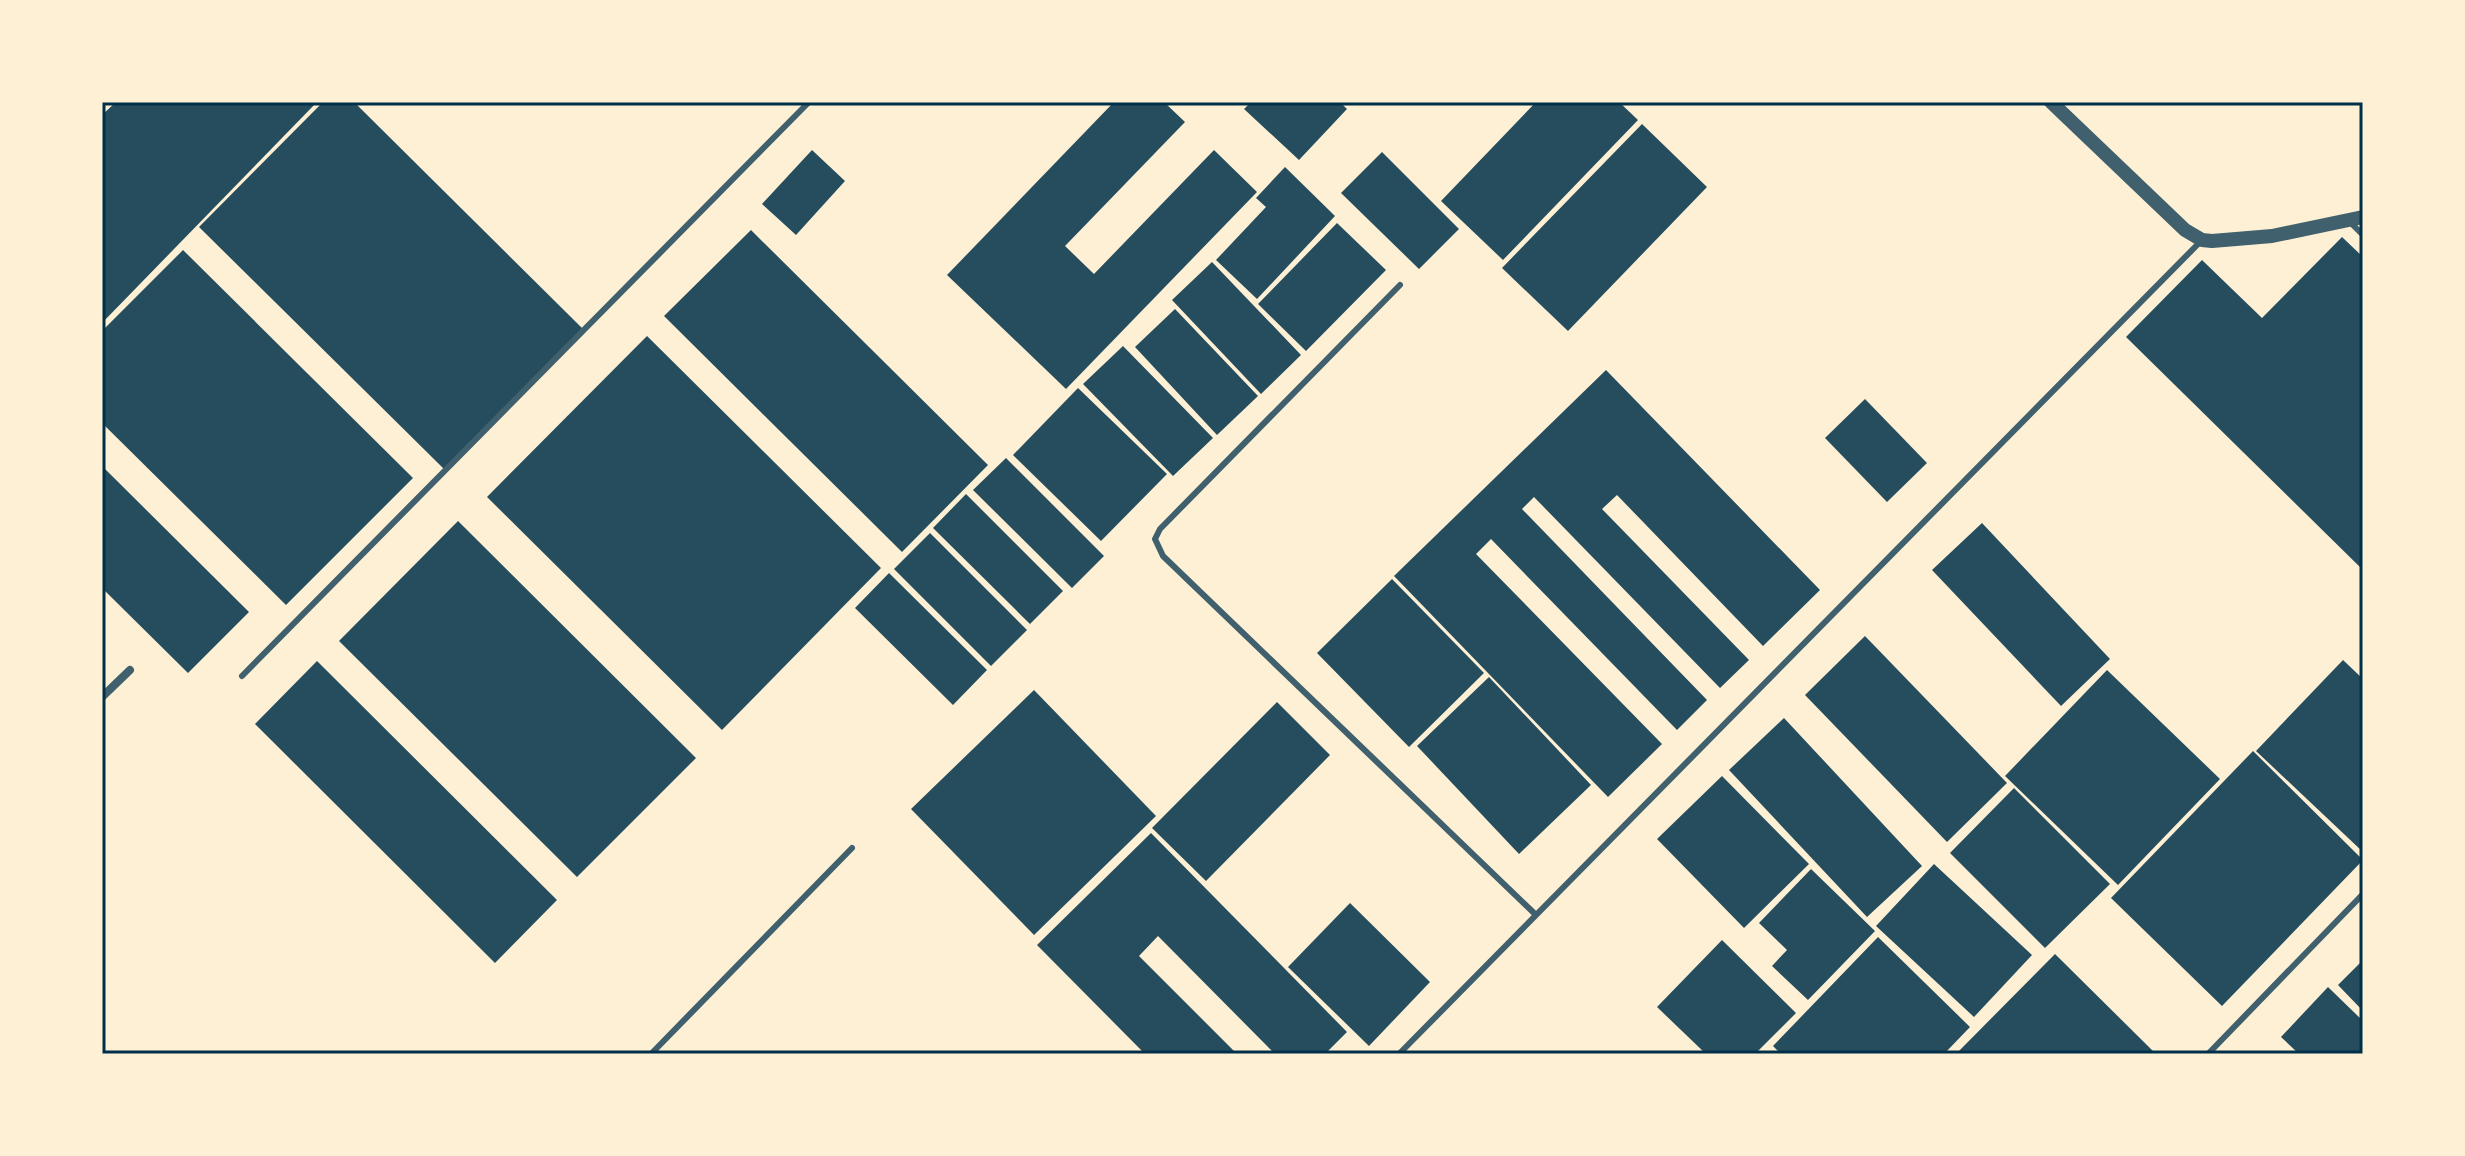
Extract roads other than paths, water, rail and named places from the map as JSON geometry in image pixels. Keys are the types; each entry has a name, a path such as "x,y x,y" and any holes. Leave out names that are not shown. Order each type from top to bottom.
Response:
{"street":[{"path":"2051,102 2185,230 2202,240 2272,236 2356,219"},
{"path":"102,697 130,670"}],"lane":[{"path":"242,676 809,102"},
{"path":"2356,219 2363,235"},
{"path":"1399,1054 2202,240"},
{"path":"1400,285 1160,529 1155,539 1163,556 1536,915"},
{"path":"651,1054 852,848"},
{"path":"2208,1054 2363,894"}]}
